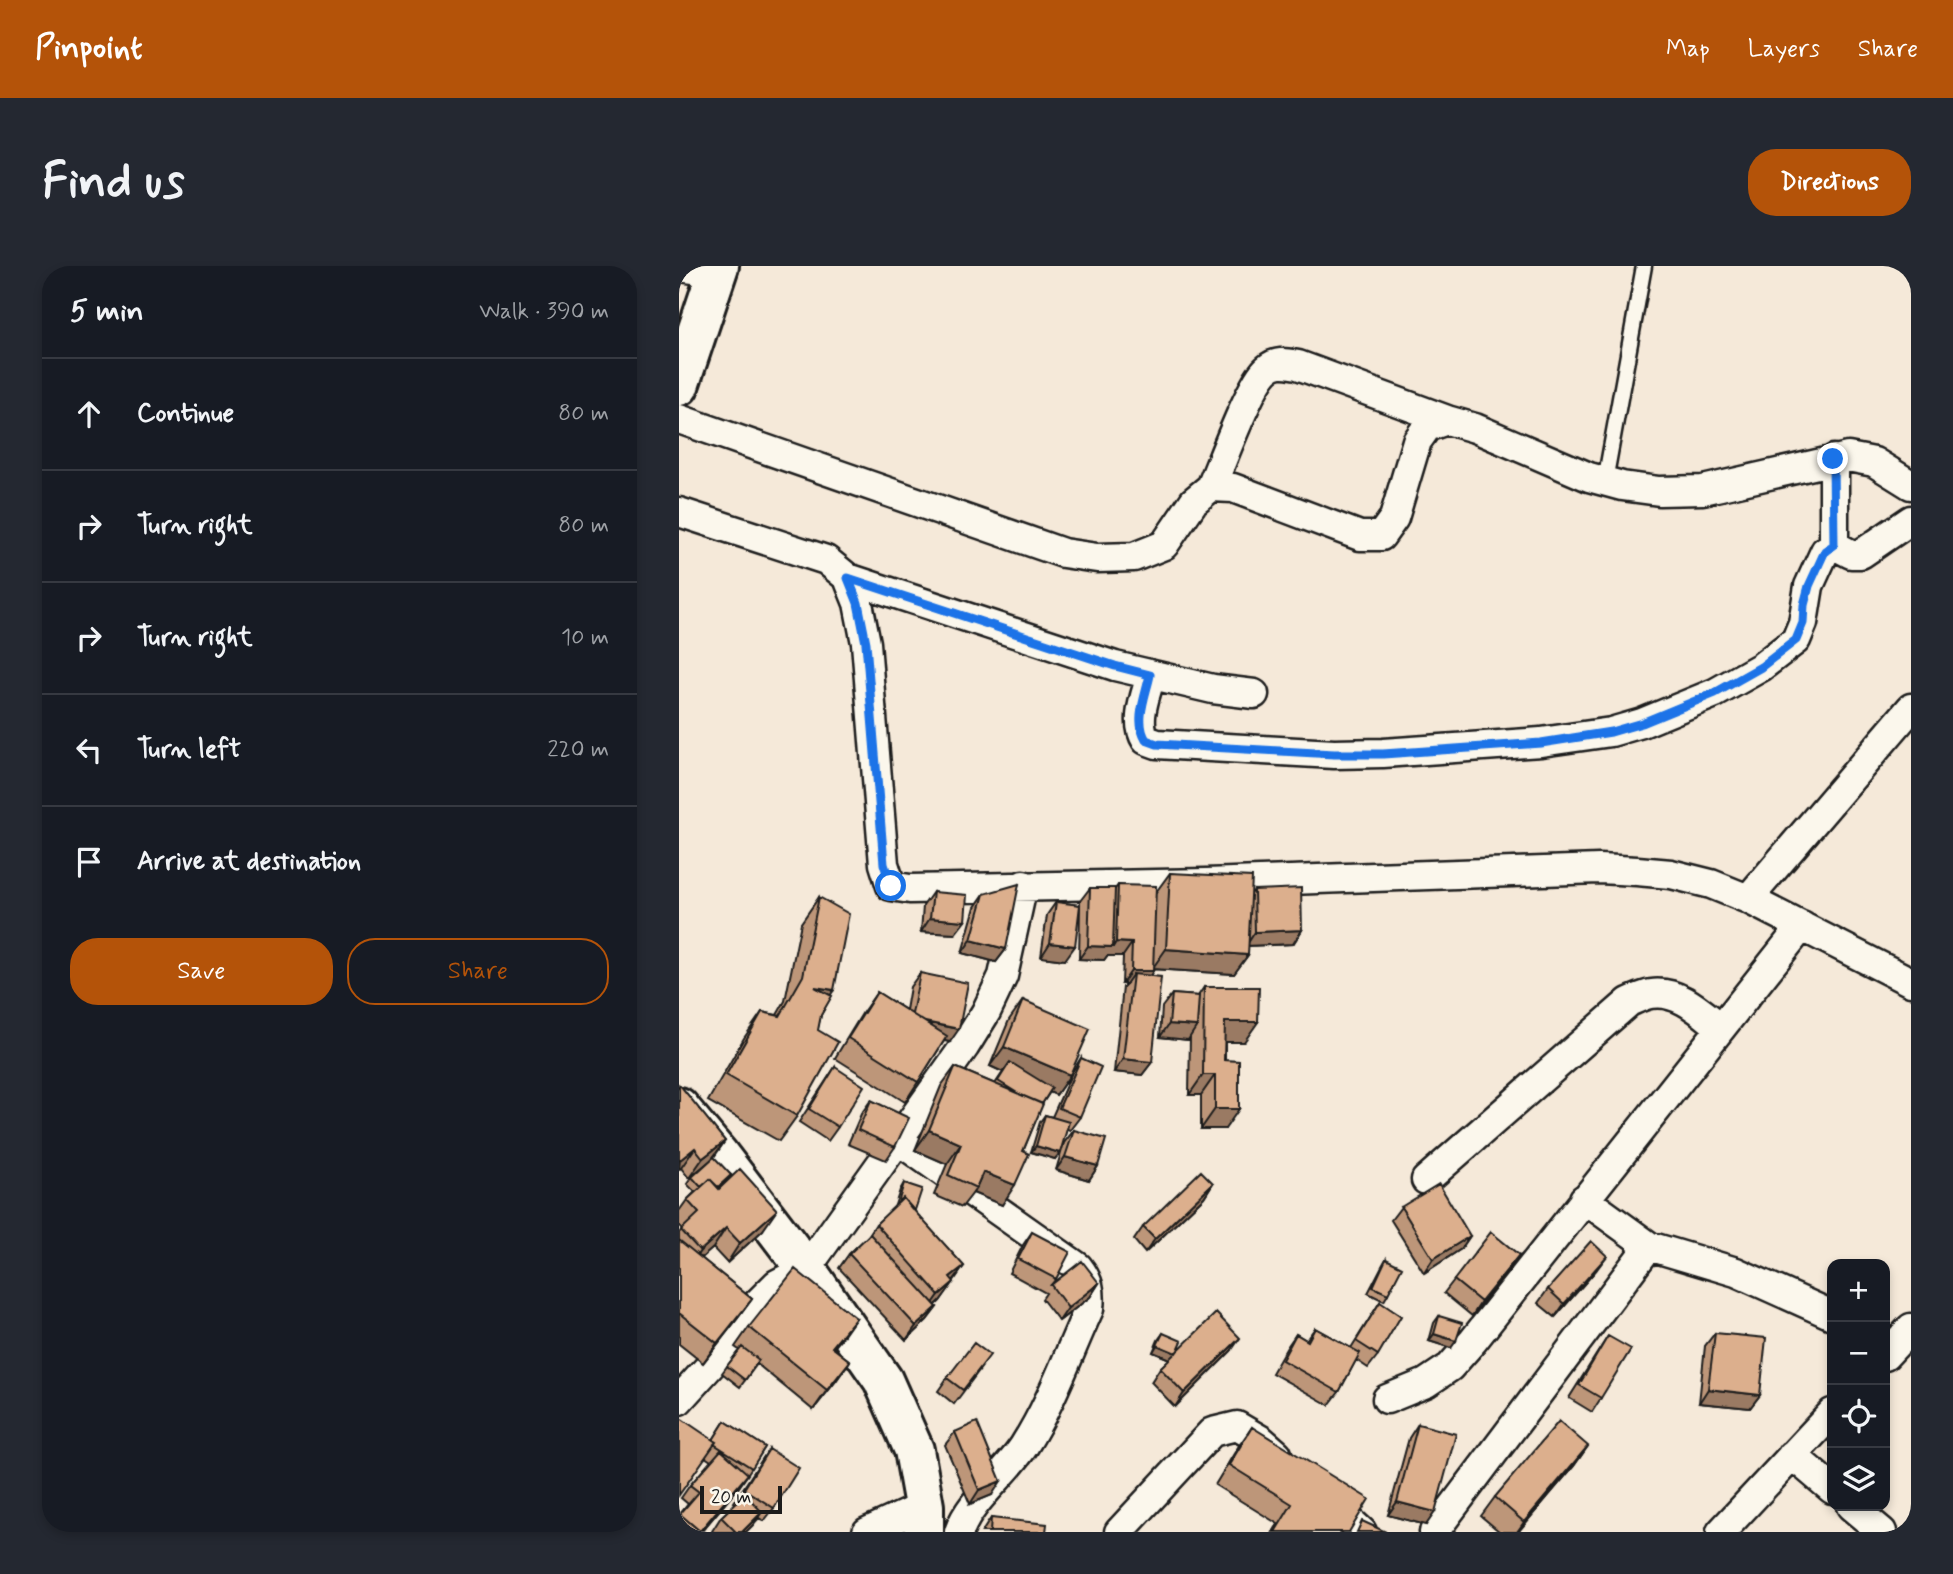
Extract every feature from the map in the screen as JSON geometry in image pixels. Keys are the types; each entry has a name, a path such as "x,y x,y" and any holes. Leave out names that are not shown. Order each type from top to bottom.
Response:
{"street":[{"path":"679,267 718,269 679,386"},
{"path":"679,419 1063,553 1097,558 1134,557 1164,545 1194,501 1211,487 1256,384 1268,368 1281,362 1298,365 1475,428 1588,477 1605,481 1659,491 1703,490 1833,459 1862,458 1874,462 1911,485"},
{"path":"1211,487 1233,488 1360,536 1381,536 1394,518 1417,441 1427,427 1447,420"},
{"path":"1833,459 1834,545"},
{"path":"679,512 825,560 848,578 1115,666 1213,689 1254,694"},
{"path":"1834,545 1851,554 1861,554 1911,520"},
{"path":"1150,675 1140,718 1140,731 1146,740 1157,744 1334,754 1383,754 1541,743 1611,732 1682,708 1715,693 1782,653 1796,640 1803,623 1809,586 1825,551 1834,545"},
{"path":"848,578 858,603 866,643 884,864 891,886 910,889 1206,883 1599,869 1671,874 1711,884 1748,900 1911,982"},
{"path":"1748,900 1911,708"},
{"path":"685,1383 719,1356 756,1305 777,1284 806,1269 965,1046 986,1012 1003,976 1023,886"},
{"path":"1387,1399 1426,1383 1450,1367 1802,926"},
{"path":"1426,1180 1629,1002 1651,994 1672,995 1690,1003 1721,1028"},
{"path":"679,1107 806,1269 883,1380 914,1450 924,1519 867,1532"},
{"path":"898,1140 1078,1267 1087,1279 1091,1293 1089,1309 1038,1422 1008,1468 973,1507 959,1532"},
{"path":"1584,1199 1649,1246 1736,1272 1827,1313"},
{"path":"1434,1532 1649,1246"},
{"path":"1890,1348 1911,1328"},
{"path":"1721,1532 1827,1418"},
{"path":"1119,1532 1212,1433 1237,1426 1262,1440 1362,1532"},
{"path":"1792,1455 1827,1485"},
{"path":"1857,1511 1882,1532"}],"lane":[{"path":"1605,481 1644,266"}],"building":[{"path":"1170,873 1252,877 1248,955 1166,949"},
{"path":"1019,884 1006,949 971,940 984,894"},
{"path":"1118,885 1156,886 1153,971 1131,971 1132,943 1116,942"},
{"path":"1090,888 1115,888 1113,947 1088,946"},
{"path":"1301,888 1302,930 1255,932 1254,890"},
{"path":"933,892 967,895 965,921 930,918"},
{"path":"819,897 849,914 834,990 815,987 832,996 821,1015 818,1030 838,1042 797,1116 726,1075 762,1012 780,1016 803,976"},
{"path":"1056,902 1080,905 1075,946 1050,943"},
{"path":"920,973 968,983 959,1029 925,1022 912,1014"},
{"path":"1133,974 1161,977 1152,1062 1123,1059"},
{"path":"1204,987 1259,987 1258,1022 1225,1022 1224,1060 1239,1061 1239,1109 1215,1109 1215,1075 1203,1075"},
{"path":"877,992 947,1036 918,1082 848,1038"},
{"path":"1172,994 1199,996 1197,1026 1169,1024"},
{"path":"1023,1000 1090,1029 1070,1075 1004,1047"},
{"path":"1081,1058 1101,1067 1080,1117 1059,1108"},
{"path":"1010,1062 1052,1088 1042,1104 998,1081"},
{"path":"835,1067 864,1086 838,1127 809,1109"},
{"path":"955,1067 1043,1104 1023,1151 1029,1154 1015,1185 983,1172 976,1188 948,1175 961,1144 929,1130"},
{"path":"679,1085 725,1141 703,1158 695,1148 679,1159"},
{"path":"871,1100 909,1118 895,1147 858,1130"},
{"path":"1045,1115 1069,1122 1060,1153 1036,1146"},
{"path":"1074,1130 1106,1139 1098,1166 1065,1157"},
{"path":"714,1157 731,1175 718,1187 710,1179 701,1187 692,1177"},
{"path":"740,1169 777,1210 740,1243 726,1228 700,1251 681,1230 699,1213 687,1200 710,1179 719,1189"},
{"path":"1201,1171 1213,1183 1155,1239 1143,1227"},
{"path":"904,1183 922,1189 915,1210 903,1198 898,1203"},
{"path":"1439,1184 1470,1236 1433,1259 1401,1207"},
{"path":"903,1198 964,1266 950,1277 954,1282 939,1295 876,1224"},
{"path":"1032,1232 1070,1252 1056,1279 1018,1259"},
{"path":"1491,1232 1519,1255 1481,1302 1454,1280"},
{"path":"870,1234 937,1307 916,1326 849,1254"},
{"path":"679,1240 752,1299 717,1343 679,1313"},
{"path":"1591,1241 1607,1256 1564,1304 1548,1289"},
{"path":"1386,1259 1402,1267 1388,1294 1373,1287"},
{"path":"1082,1261 1099,1283 1068,1308 1051,1285"},
{"path":"795,1269 856,1318 832,1347 850,1361 827,1390 749,1327"},
{"path":"1380,1302 1401,1316 1378,1355 1356,1341"},
{"path":"1216,1313 1240,1338 1184,1393 1160,1368"},
{"path":"1439,1316 1462,1323 1456,1341 1434,1334"},
{"path":"1315,1328 1360,1353 1339,1392 1282,1360 1296,1334 1308,1341"},
{"path":"1163,1333 1182,1341 1176,1353 1157,1345"},
{"path":"1715,1333 1766,1338 1760,1395 1708,1389"},
{"path":"1608,1336 1631,1349 1601,1398 1579,1385"},
{"path":"974,1343 990,1355 963,1390 947,1378"},
{"path":"742,1347 759,1360 745,1380 727,1366"},
{"path":"679,1417 716,1442 679,1495"},
{"path":"725,1421 765,1447 752,1468 714,1444 716,1442 713,1440"},
{"path":"1559,1421 1588,1446 1524,1522 1495,1497"},
{"path":"977,1422 1001,1481 979,1490 955,1432"},
{"path":"1418,1424 1456,1434 1435,1512 1397,1502"},
{"path":"1252,1427 1369,1499 1349,1532 1275,1532 1292,1504 1229,1465"},
{"path":"769,1449 799,1468 774,1508 744,1489"},
{"path":"721,1450 748,1474 700,1531 680,1514 699,1492 690,1485"},
{"path":"745,1494 762,1512 742,1532 736,1532 721,1517"},
{"path":"991,1518 1047,1524 1046,1532 990,1532"},
{"path":"1362,1521 1386,1532 1357,1532"}],"route":[{"path":"891,886 884,864 866,643 858,603 848,578 1115,666 1150,675 1140,718 1140,731 1146,740 1157,744 1334,754 1383,754 1541,743 1611,732 1682,708 1761,667 1796,640 1803,623 1809,586 1825,551 1834,545 1833,459"}]}
